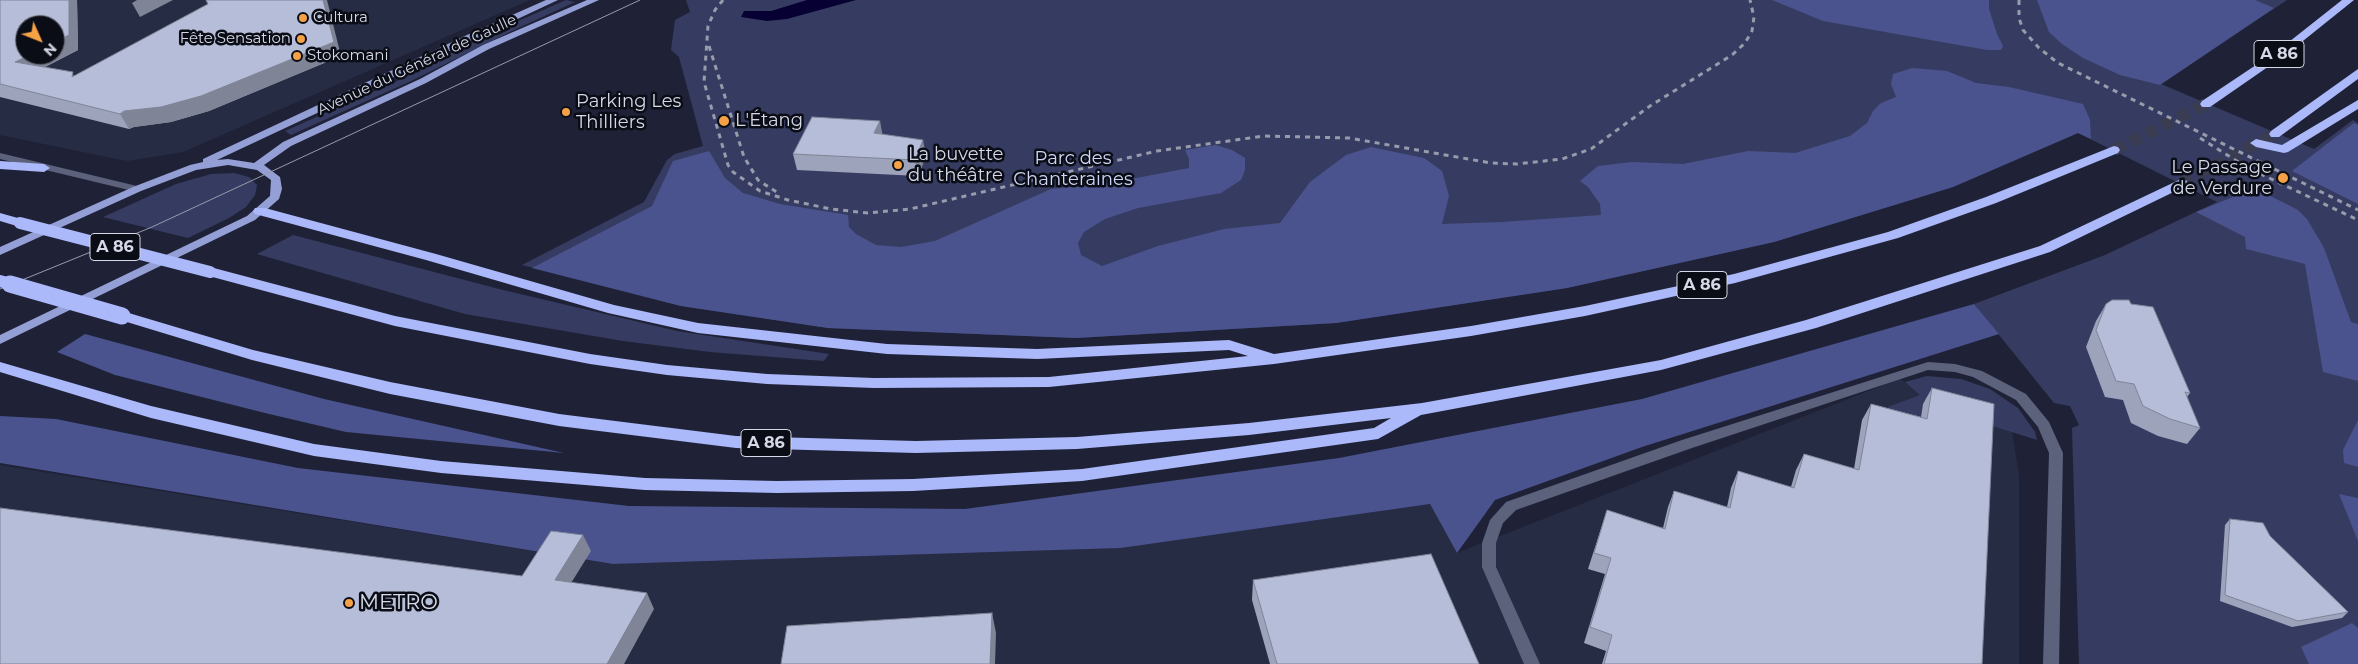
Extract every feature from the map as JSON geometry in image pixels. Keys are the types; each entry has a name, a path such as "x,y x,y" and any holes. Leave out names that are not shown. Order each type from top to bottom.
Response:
{"highway":[{"name":"A 86","path":"2206,104 2284,51 2349,0"},
{"path":"2275,134 2358,73"},
{"path":"2256,143 2284,149 2358,104"},
{"name":"A 86","path":"0,217 395,321 500,343 609,362 766,379 874,383 1049,382 1274,359 1472,331 1585,310 1735,278 1893,235 1991,200 2114,150"},
{"path":"0,166 44,168"},
{"name":"A 86","path":"0,281 252,355 390,388 559,420 736,442 916,447 1077,443 1249,429 1422,409 1660,365 1811,324 2045,249 2181,183"},
{"path":"260,211 431,257 613,310 698,328 878,348 1017,353 1229,345 1274,359"},
{"path":"0,367 151,412 314,450 441,467 645,484 777,487 913,485 1082,475 1378,433 1422,409"}],"main road":[{"name":"Avenue du Général de Gaulle","path":"194,167 470,37 554,0"},
{"name":"Avenue du Général de Gaulle","path":"256,166 287,144 423,81 486,47 595,0"},
{"path":"0,251 137,190 194,167 228,162 256,166 269,172 276,179 277,189 275,196 251,218 0,340"}],"street":[{"path":"0,156 137,190"},
{"path":"1532,664 1489,567 1489,543 1494,528 1497,520 1511,506 1687,444 1928,366 1955,368 1977,374 2021,397 2044,425 2056,453 2051,664"}],"shaded area":[{"path":"0,0 530,0 183,152 127,161 0,135"},
{"path":"807,0 856,0 787,19 767,21 741,17 744,11 771,11"},
{"path":"1772,0 1989,0 1989,9 2003,46 2001,50 1987,50 1823,21"},
{"path":"2037,0 2255,0 2274,8 2160,85 2120,75 2083,58 2062,44 2049,32"},
{"path":"1912,68 1947,71 1976,83 2009,87 2083,104 2090,120 2091,139 2078,133 1953,187 1774,242 1567,288 1336,323 1076,338 828,328 681,306 532,268 652,206 673,161 709,151 725,178 743,193 780,204 848,215 849,227 856,234 876,245 901,247 935,241 1051,189 1110,183 1189,168 1189,159 1185,150 1216,145 1232,150 1245,158 1245,170 1241,180 1221,193 1138,208 1105,219 1084,232 1078,243 1081,255 1102,266 1158,246 1224,229 1280,223 1310,182 1346,155 1371,147 1424,158 1442,171 1449,196 1442,224 1601,215 1600,204 1588,187 1580,181 1598,166 1632,162 1683,164 1748,151 1795,153 1850,136 1867,123 1873,111 1881,103 1896,97 1891,84 1893,74"},
{"path":"2354,123 2358,125 2358,204 2292,171"},
{"path":"2255,188 2298,210 2307,219 2324,248 2351,322 2358,324 2358,381 2323,372 2305,264 2246,249 2245,237 2196,212"},
{"path":"1974,304 1999,334 1642,447 1495,500 1457,553 1430,504 1121,548 613,564 0,463 0,416 56,419 298,468 629,506 965,509 1339,458 1642,399"},
{"path":"85,334 324,399 564,453 346,432 115,375 57,352"},
{"path":"1899,379 1928,394 2010,419 2019,475 2019,664 0,664 0,465 613,564 1121,548 1430,504 1457,553"},
{"path":"2358,420 2358,467 2344,463 2343,450"},
{"path":"2339,494 2358,498 2358,541"},
{"path":"2352,623 2358,628 2358,664 2309,664 2301,647"}],"green space":[{"path":"566,0 575,2 411,81 291,135 285,131 393,83 491,33"},
{"name":"Parc des Chanteraines","path":"686,0 2287,0 2161,84 2314,149 2353,120 2358,123 2358,664 2079,664 2072,428 2079,425 2070,406 2054,403 1974,304 2105,255 2217,202 2078,133 1953,187 1774,242 1567,288 1336,323 1076,338 828,328 681,306 522,265 644,202 667,160 675,154 703,146 679,57 671,50 675,20 690,12"},
{"path":"234,173 249,177 257,185 255,195 246,207 229,218 188,238 103,217 176,184 211,174"},
{"path":"293,235 499,289 677,331 829,354 824,361 710,352 623,341 465,314 257,254"},
{"path":"1927,376 1961,379 1990,389 2018,408 2035,432 2037,440 1923,404 1918,435 1888,407 1920,395 1905,382"}],"building":[{"path":"0,0 69,0 69,35 65,37 65,15 15,15 15,65 32,65 73,72 72,77 208,4 206,0 323,0 334,42 201,96 161,107 124,111 120,114 0,84"},
{"path":"812,117 880,121 874,133 923,140 915,160 793,154"},
{"path":"2112,300 2129,300 2131,304 2153,307 2190,393 2185,392 2200,428 2170,419 2143,406 2134,384 2116,381 2096,330 2106,304"},
{"path":"1932,388 1994,404 1982,664 1604,664 1612,635 1590,627 1611,558 1594,553 1607,510 1665,529 1674,491 1730,508 1738,471 1794,488 1804,454 1859,470 1871,404 1927,419"},
{"name":"METRO","path":"0,508 522,576 551,531 583,535 555,580 647,593 607,664 0,664"},
{"path":"2230,519 2263,523 2270,536 2348,612 2298,621 2225,595"},
{"path":"1431,554 1479,664 1277,664 1253,580"},
{"path":"992,613 990,664 781,664 787,626"}],"tunnel":[{"path":"2114,150 2206,104"},
{"path":"2181,183 2275,134"}],"tram line":[{"path":"0,289 152,227 640,0"}],"railway":[{"path":"723,0 715,10 708,26 704,82 728,165 733,172 760,191 788,200 831,209 868,213 910,209 1157,151 1264,136 1349,138 1491,163 1517,164 1562,159 1591,149 1650,106 1732,55 1745,43 1752,31 1754,17 1750,0"},
{"path":"2019,0 2019,18 2023,30 2039,48 2058,63 2358,210"},
{"path":"709,46 744,157 758,180 778,193"},
{"path":"2200,138 2248,168 2358,220"}],"place":[{"name":"Cultura","path":"303,18"},
{"name":"Fête Sensation","path":"301,39"},
{"name":"Stokomani","path":"297,56"},
{"name":"Parking Les Thilliers","path":"566,112"},
{"name":"L'Étang","path":"724,121"},
{"name":"La buvette du théâtre","path":"898,165"},
{"name":"Le Passage de Verdure","path":"2283,178"},
{"name":"METRO","path":"349,603"}]}
